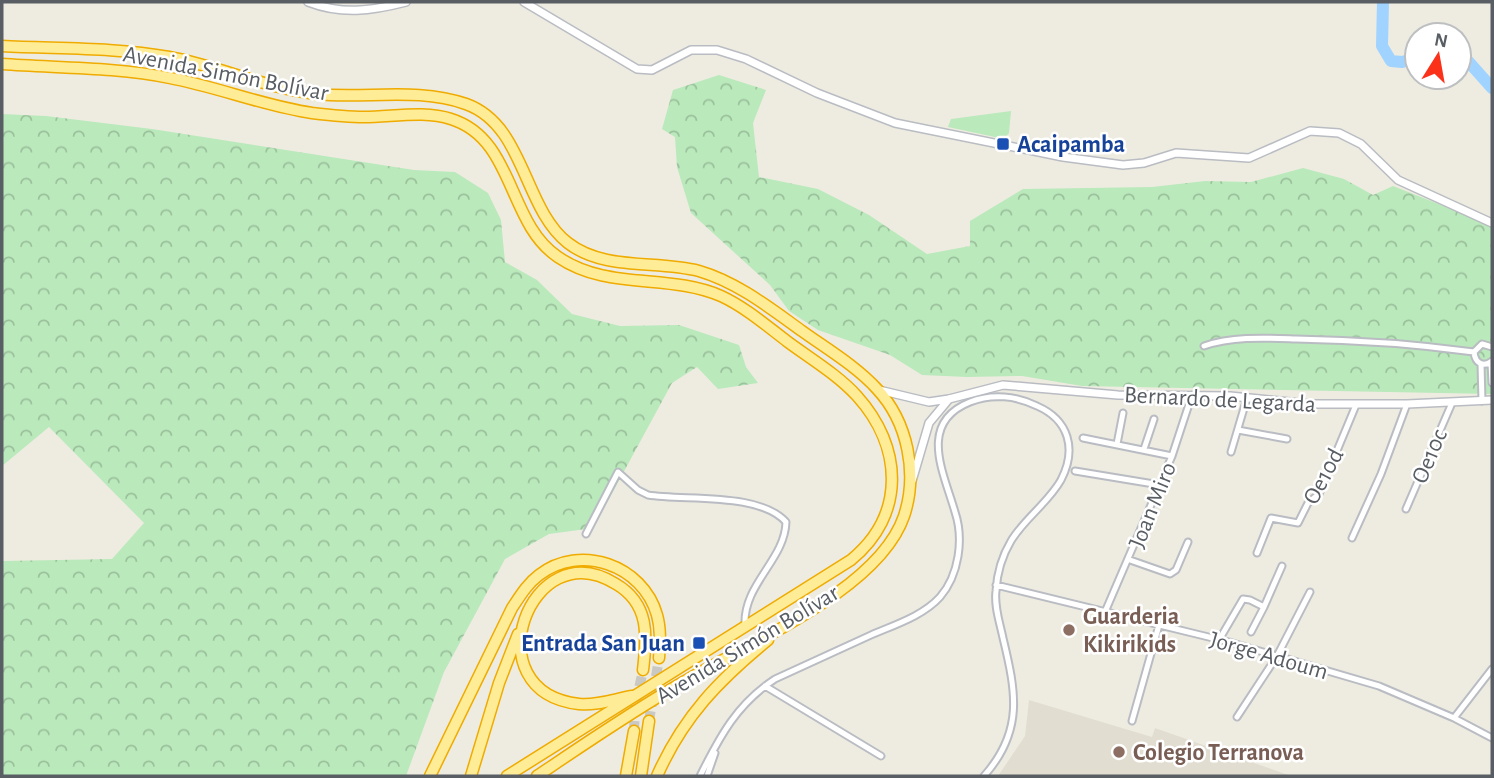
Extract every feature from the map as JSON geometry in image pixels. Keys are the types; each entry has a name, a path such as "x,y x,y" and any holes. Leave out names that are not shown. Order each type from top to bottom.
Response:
{"highway":[{"name":"Avenida Simón Bolívar","path":"2,45 124,50 172,57 315,94 423,95 472,106 490,118 508,142 552,228 569,244 592,256 616,262 699,271 728,282 776,312 878,390 904,435 911,463 911,485 903,519 884,551 858,576 783,627 682,682 537,776"},
{"name":"Avenida Simón Bolívar","path":"2,64 170,77 312,113 362,117 448,117 471,126 489,144 525,218 551,253 573,267 596,276 696,288 721,296 831,373 869,409 886,444 892,485 884,521 867,546 851,560 507,776"},
{"path":"430,776 512,608 524,589 552,567 578,560 600,560 620,568 632,577 641,586 656,612 660,631 659,658"},
{"path":"471,776 499,683 521,625 540,592 558,579 579,574 605,577 626,592 637,604 645,622 647,638 643,670"},
{"path":"521,625 520,650 525,665 533,680 552,696 562,701 587,704 636,696"},
{"path":"657,776 675,740 698,706 783,627"},
{"path":"641,776 649,721"},
{"path":"626,776 634,731"}],"street":[{"path":"308,2 329,9 362,11 406,2"},
{"path":"524,2 637,69 652,70 691,50 717,50 746,59 817,93 895,123 1063,157 1123,165 1144,163 1176,153 1249,158 1310,131 1339,134 1361,144 1398,180 1492,223"},
{"path":"1204,346 1217,341 1261,338 1334,339 1406,343 1474,352"},
{"path":"1474,352 1482,344 1492,347"},
{"path":"1474,352 1476,361 1481,364 1491,362 1492,383"},
{"path":"1481,364 1482,401"},
{"name":"Bernardo de Legarda","path":"878,390 929,402 968,398 1003,386 1118,395 1192,395 1356,405 1492,400"},
{"name":"Joan Miro","path":"1105,612 1130,560 1172,456 1192,395"},
{"path":"701,776 716,746 747,699 765,686 909,618 941,596 957,563 959,537 956,512 939,463 938,442 945,421 968,398 1001,397 1025,400 1055,416 1068,435 1067,460 1060,481 1011,540 1002,561 996,585 996,606 1016,701 1014,718 1004,748 984,776"},
{"path":"1231,452 1247,398"},
{"path":"911,485 929,423 949,400"},
{"name":"Oe10c","path":"1406,509 1452,403"},
{"path":"1352,538 1381,474 1407,404"},
{"name":"Oe10d","path":"1257,553 1271,518 1298,523 1308,503 1319,495 1356,405"},
{"path":"1117,444 1123,413"},
{"path":"1144,449 1154,419"},
{"path":"1238,430 1287,439"},
{"path":"1083,438 1172,456"},
{"path":"1074,471 1160,485"},
{"path":"586,534 618,472 638,490 648,495 733,500 781,517 786,522 786,530 748,600 745,627"},
{"path":"1130,560 1170,573 1175,570 1188,542"},
{"path":"1251,632 1282,566"},
{"name":"Jorge Adoum","path":"996,585 1219,640 1388,689 1492,738"},
{"path":"1237,717 1277,656 1310,592"},
{"path":"1219,640 1243,600 1250,600 1264,607"},
{"path":"1132,721 1159,625"},
{"path":"1454,718 1492,669"},
{"path":"765,686 881,757"},
{"path":"707,776 716,746"}],"shaded area":[{"name":"Colegio Terranova","path":"1029,700 1152,737 1155,728 1291,776 998,776 1025,736"}],"green space":[{"path":"719,75 766,90 753,123 759,177 818,189 869,215 927,254 970,246 970,221 1023,189 1152,187 1205,181 1251,182 1303,168 1344,179 1373,195 1393,186 1492,225 1492,394 1082,386 1022,376 922,375 890,355 818,330 789,311 770,285 691,213 677,167 675,137 662,129 673,90"},
{"path":"1011,111 1009,133 1004,139 948,127 951,119"},
{"path":"2,114 46,116 152,129 414,170 455,172 488,193 501,220 505,262 537,280 572,314 620,326 679,325 739,345 746,367 758,383 718,389 697,367 672,383 609,499 586,529 549,534 505,559 444,672 406,776 2,776 2,561 112,559 144,523 49,427 2,466"}],"waterway":[{"path":"1383,2 1382,46 1391,61 1403,62"},
{"path":"1473,67 1492,88"}],"tunnel":[{"path":"649,721 659,658"},
{"path":"634,731 635,707 643,670"}],"place":[{"name":"Acaipamba","path":"1003,144"},
{"name":"Guarderia Kikirikids","path":"1069,630"},
{"name":"Entrada San Juan","path":"699,643"},
{"name":"Colegio Terranova","path":"1119,752"}]}
